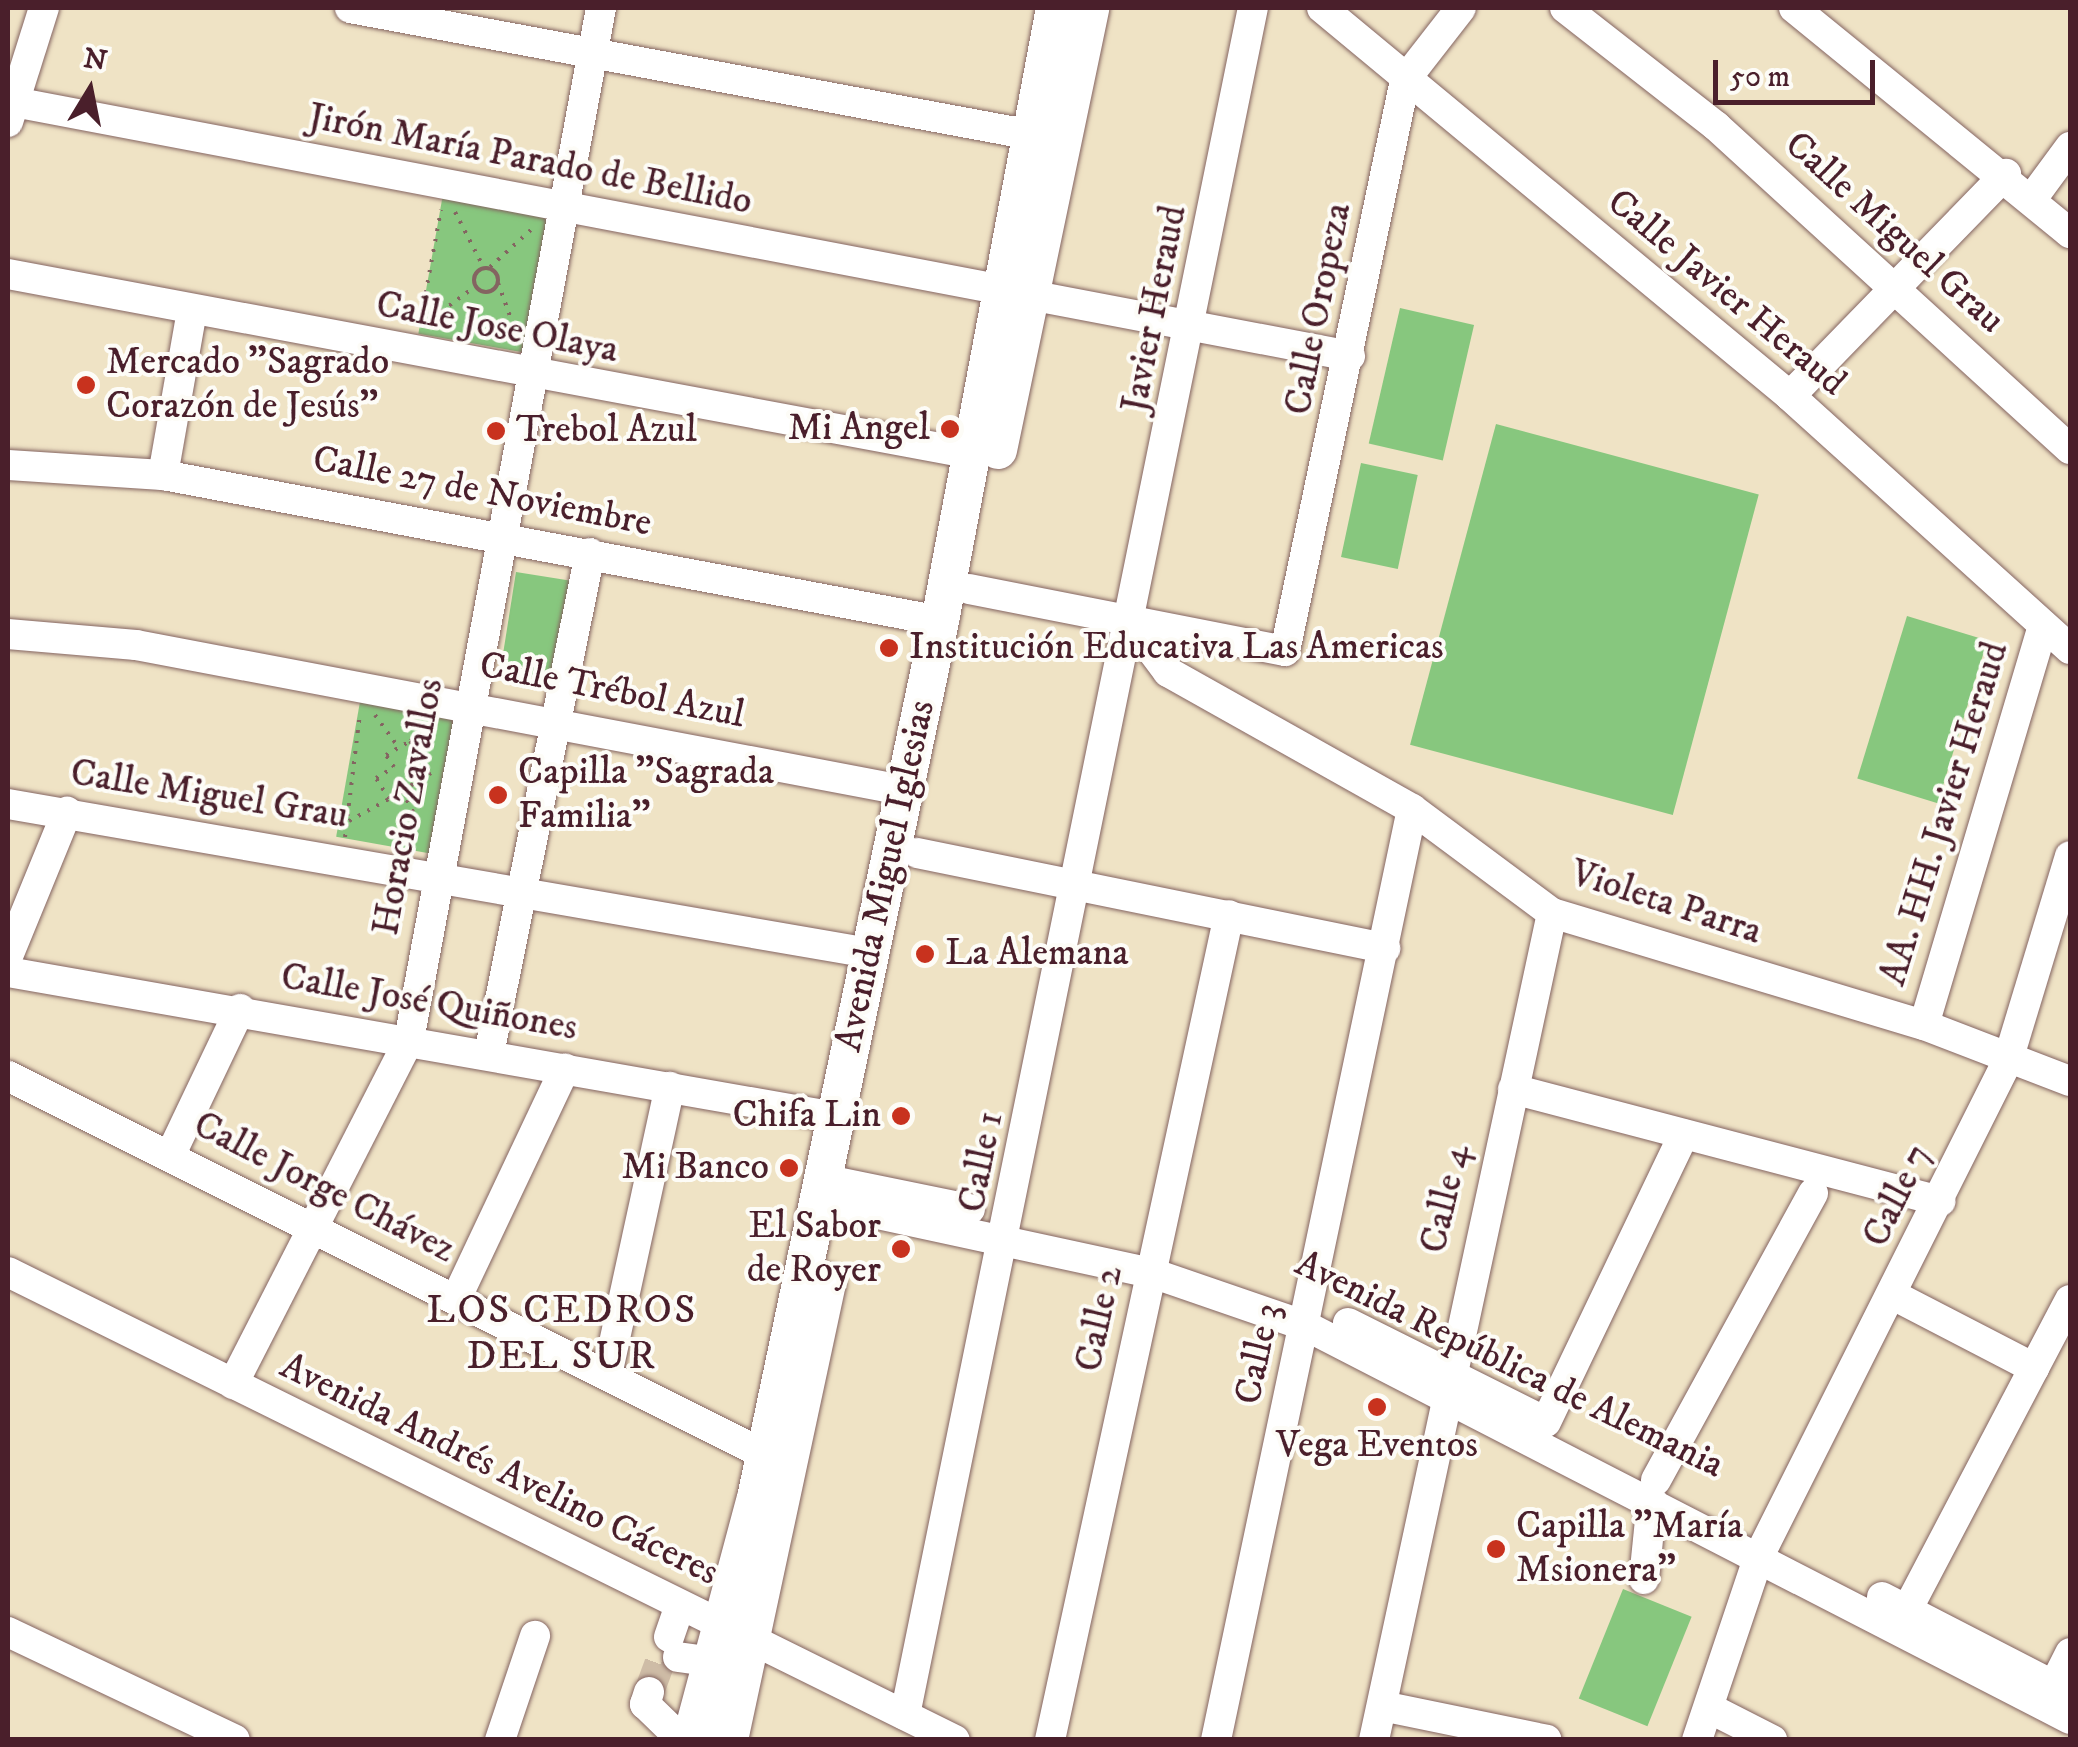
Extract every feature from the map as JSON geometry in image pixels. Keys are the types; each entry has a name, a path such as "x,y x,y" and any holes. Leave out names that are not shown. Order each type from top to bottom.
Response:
{"main road":[{"name":"Avenida Miguel Iglesias","path":"729,1740 738,1632 764,1454 917,853 969,589 1017,289 1032,134 1055,8"},
{"name":"Avenida Miguel Iglesias","path":"738,1632 832,1192 835,1117 972,454 1090,8"},
{"name":"Avenida Miguel Iglesias","path":"692,1740 687,1652 738,1632"}],"street":[{"path":"11,112 44,8"},
{"path":"350,8 1032,134"},
{"name":"Horacio Zavallos","path":"233,1384 409,1040 466,704 600,8"},
{"name":"Javier Heraud","path":"1132,624 1194,324 1253,8"},
{"name":"Calle Javier Heraud","path":"1322,8 1790,396 2070,650"},
{"name":"Calle Oropeza","path":"1132,624 1276,653 1291,643 1405,80 1461,8"},
{"name":"Calle Miguel Grau","path":"1565,8 1896,287 2070,449"},
{"path":"1794,8 2034,196 2070,233"},
{"name":"Jirón María Parado de Bellido","path":"11,112 1017,289 1350,356"},
{"path":"2034,196 2070,146"},
{"path":"1790,396 2006,174"},
{"name":"Calle Jose Olaya","path":"8,274 192,311 417,340 532,376 972,454"},
{"path":"163,475 192,311"},
{"name":"Calle 27 de Noviembre","path":"8,465 163,475 500,534 940,621"},
{"path":"489,1054 590,552"},
{"path":"969,589 1132,624"},
{"name":"Violeta Parra","path":"1132,624 1168,672 1412,810 1552,913 1924,1026 2070,1080"},
{"name":"Calle 1","path":"905,1715 1010,1228 1076,884 1132,624"},
{"name":"AA. HH. Javier Heraud","path":"1924,1026 2043,625"},
{"name":"Calle Trébol Azul","path":"8,634 136,644 559,720 904,790"},
{"name":"Calle Miguel Grau","path":"8,804 351,844 437,873 869,953"},
{"name":"Calle 3","path":"1216,1740 1309,1316 1412,810"},
{"path":"8,956 66,812"},
{"path":"917,853 1385,948"},
{"name":"Calle 7","path":"1697,1740 1764,1547 1942,1202 2008,1060 2070,856"},
{"name":"Calle 4","path":"1374,1740 1446,1382 1552,913"},
{"name":"Calle 2","path":"1050,1740 1228,915"},
{"name":"Calle José Quiñones","path":"8,972 240,1009 835,1117"},
{"path":"170,1156 240,1009"},
{"path":"456,1300 565,1068"},
{"name":"Calle Jorge Chávez","path":"8,1076 764,1454"},
{"path":"606,1375 670,1087"},
{"path":"1513,1089 1942,1202"},
{"path":"1546,1422 1684,1134"},
{"name":"Avenida República de Alemania","path":"832,1192 1010,1228 1154,1263 1309,1316 1446,1382 1764,1547 2070,1719"},
{"path":"1644,1579 1654,1490 1813,1193"},
{"name":"Avenida Andrés Avelino Cáceres","path":"8,1272 955,1740"},
{"path":"1893,1295 2034,1368"},
{"path":"1907,1610 2070,1300"},
{"name":"Avenida República de Alemania","path":"1446,1382 1546,1422 1654,1490"},
{"name":"Avenida República de Alemania","path":"1764,1547 1907,1610 2062,1690"},
{"path":"680,1606 687,1652"},
{"path":"8,1632 235,1740"},
{"path":"500,1740 535,1636"},
{"path":"2062,1690 2070,1653"},
{"path":"649,1692 645,1704 682,1740"},
{"path":"1382,1706 1533,1738"},
{"path":"1709,1708 1772,1740"}],"path":[{"path":"444,198 472,230 487,268 501,280 483,295 470,278 487,268 563,209"},
{"path":"444,198 461,202"},
{"path":"417,340 444,198"},
{"path":"417,340 476,286"},
{"path":"417,340 437,330"},
{"path":"351,844 347,822 362,698 398,748"},
{"path":"347,822 389,799 431,773 410,741 386,756 394,768 376,778 389,799"}],"green space":[{"path":"443,194 549,213 525,353 418,334"},
{"path":"1400,308 1474,325 1443,461 1369,443"},
{"path":"1496,424 1759,494 1673,815 1410,745"},
{"path":"1361,463 1418,475 1398,569 1341,557"},
{"path":"516,572 577,582 561,681 500,672"},
{"path":"1907,616 1987,641 1938,803 1857,779"},
{"path":"361,696 457,713 432,854 336,837"},
{"path":"1623,1589 1692,1617 1647,1726 1579,1698"}],"tunnel":[{"path":"649,1692 663,1654 678,1657"}],"place":[{"name":"Mercado \"Sagrado Corazón de Jesús\"","path":"86,385"},
{"name":"Mi Angel","path":"950,429"},
{"name":"Trebol Azul","path":"496,431"},
{"name":"Institución Educativa Las Americas","path":"889,648"},
{"name":"Capilla \"Sagrada Familia\"","path":"498,795"},
{"name":"La Alemana","path":"925,954"},
{"name":"Chifa Lin","path":"901,1116"},
{"name":"Mi Banco","path":"789,1168"},
{"name":"El Sabor de Royer","path":"901,1249"},
{"name":"Vega Eventos","path":"1377,1407"},
{"name":"Capilla \"María Msionera\"","path":"1496,1549"}],"district":[{"name":"LOS CEDROS DEL SUR","path":"562,1334"}]}
